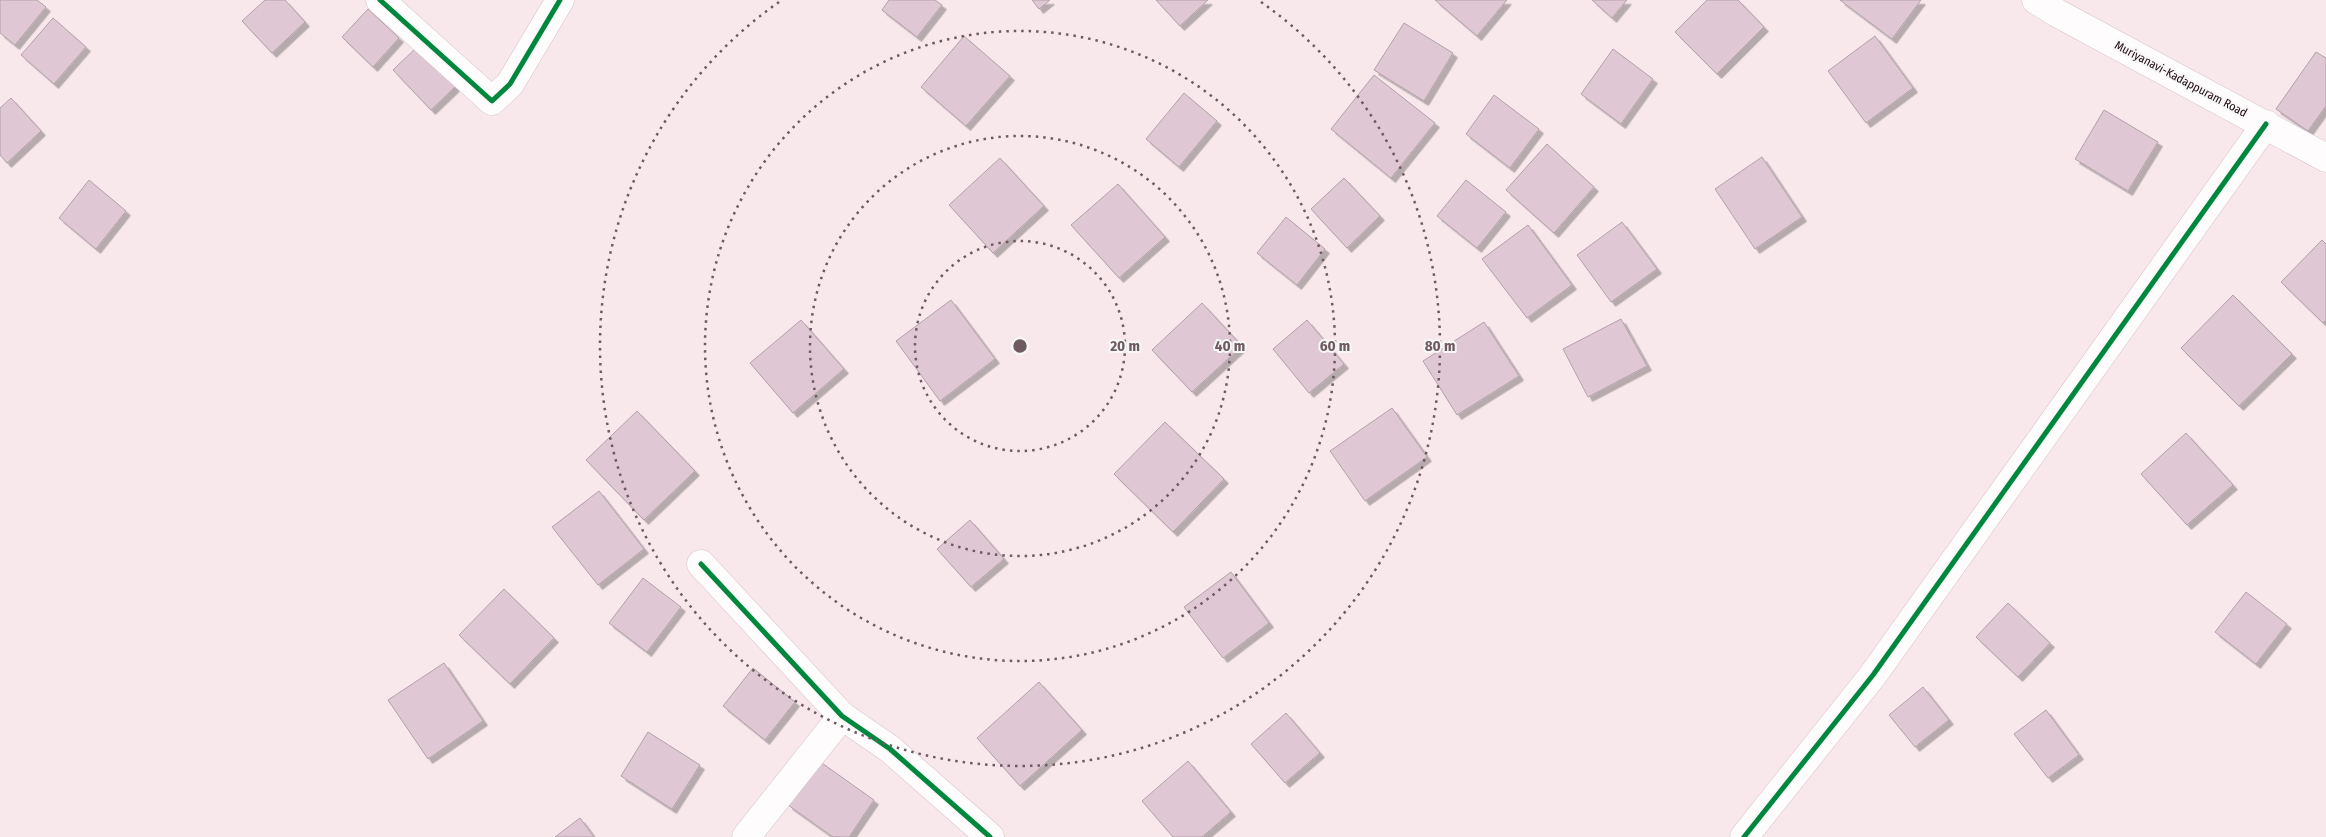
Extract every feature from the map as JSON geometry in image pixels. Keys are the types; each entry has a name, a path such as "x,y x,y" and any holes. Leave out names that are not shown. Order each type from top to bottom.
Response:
{"street":[{"path":"380,0 492,100 510,84 560,0"},
{"name":"Muriyanavi-Kadappuram Road","path":"2036,0 2326,158"},
{"path":"1744,837 1873,675 2266,124"},
{"path":"701,564 842,716 890,749 990,837"},
{"path":"746,837 842,716"}],"building":[{"path":"0,0 37,0 46,7 15,45 0,33"},
{"path":"265,0 285,0 305,22 272,53 242,21"},
{"path":"889,0 935,0 942,5 917,37 882,10"},
{"path":"1032,0 1050,0 1039,9"},
{"path":"1156,0 1208,0 1180,26"},
{"path":"1435,0 1507,0 1477,36"},
{"path":"1592,0 1627,0 1612,18"},
{"path":"1707,0 1738,0 1764,27 1717,74 1675,32"},
{"path":"1840,0 1921,0 1892,39"},
{"path":"368,9 399,38 373,67 342,37"},
{"path":"53,18 86,47 54,84 21,55"},
{"path":"1404,23 1453,53 1424,101 1374,70"},
{"path":"964,36 1010,76 966,126 921,87"},
{"path":"1875,36 1913,88 1866,123 1828,71"},
{"path":"418,46 456,86 431,110 393,70"},
{"path":"1613,49 1653,79 1621,124 1581,94"},
{"path":"2316,52 2326,58 2326,106 2308,131 2276,109"},
{"path":"1374,75 1435,123 1391,178 1331,129"},
{"path":"1184,93 1217,121 1179,167 1146,139"},
{"path":"1494,95 1539,129 1510,168 1466,134"},
{"path":"11,98 41,131 7,163 0,155 0,108"},
{"path":"2104,110 2158,142 2128,191 2075,159"},
{"path":"1547,144 1594,187 1554,233 1506,190"},
{"path":"1762,157 1802,217 1755,249 1715,189"},
{"path":"1000,158 1044,206 993,253 949,205"},
{"path":"1344,178 1380,216 1347,248 1311,209"},
{"path":"89,180 126,211 96,249 59,218"},
{"path":"1466,180 1506,212 1477,248 1437,216"},
{"path":"1118,184 1165,237 1119,278 1071,225"},
{"path":"1286,217 1325,249 1297,285 1257,253"},
{"path":"1622,222 1657,269 1611,302 1577,255"},
{"path":"1528,225 1572,285 1527,318 1482,259"},
{"path":"2322,240 2326,244 2326,320 2323,323 2281,282"},
{"path":"2233,295 2292,354 2239,406 2181,348"},
{"path":"951,300 995,359 940,401 896,341"},
{"path":"1202,303 1242,346 1192,392 1152,350"},
{"path":"1621,319 1647,366 1588,397 1563,349"},
{"path":"801,320 844,369 793,413 750,363"},
{"path":"1307,320 1344,364 1309,393 1273,349"},
{"path":"1484,322 1519,376 1457,415 1423,361"},
{"path":"1392,408 1427,457 1365,501 1330,451"},
{"path":"637,411 695,471 644,520 586,460"},
{"path":"1165,422 1224,479 1173,532 1114,474"},
{"path":"2186,433 2233,485 2187,525 2141,474"},
{"path":"599,491 644,549 598,585 552,527"},
{"path":"970,520 1004,559 971,587 937,549"},
{"path":"1231,572 1269,623 1223,658 1184,607"},
{"path":"643,578 681,607 647,652 609,623"},
{"path":"504,589 554,638 510,684 459,635"},
{"path":"2246,592 2287,624 2256,664 2215,632"},
{"path":"2008,603 2050,643 2018,677 1976,637"},
{"path":"444,663 483,721 428,759 388,700"},
{"path":"753,668 795,702 765,740 723,706"},
{"path":"1039,682 1082,730 1020,786 977,738"},
{"path":"1923,687 1949,720 1915,747 1889,715"},
{"path":"2046,710 2079,755 2048,778 2014,734"},
{"path":"1286,713 1320,753 1285,783 1251,744"},
{"path":"648,732 700,765 672,809 621,776"},
{"path":"819,761 874,800 849,837 833,837 788,805"},
{"path":"1188,761 1231,812 1202,837 1173,837 1142,801"},
{"path":"580,818 594,837 555,837"}],"cycle path":[{"path":"380,0 492,101 510,84 560,0"},
{"path":"1744,837 1873,675 2266,124"},
{"path":"701,564 842,716 890,749 990,837"}]}
